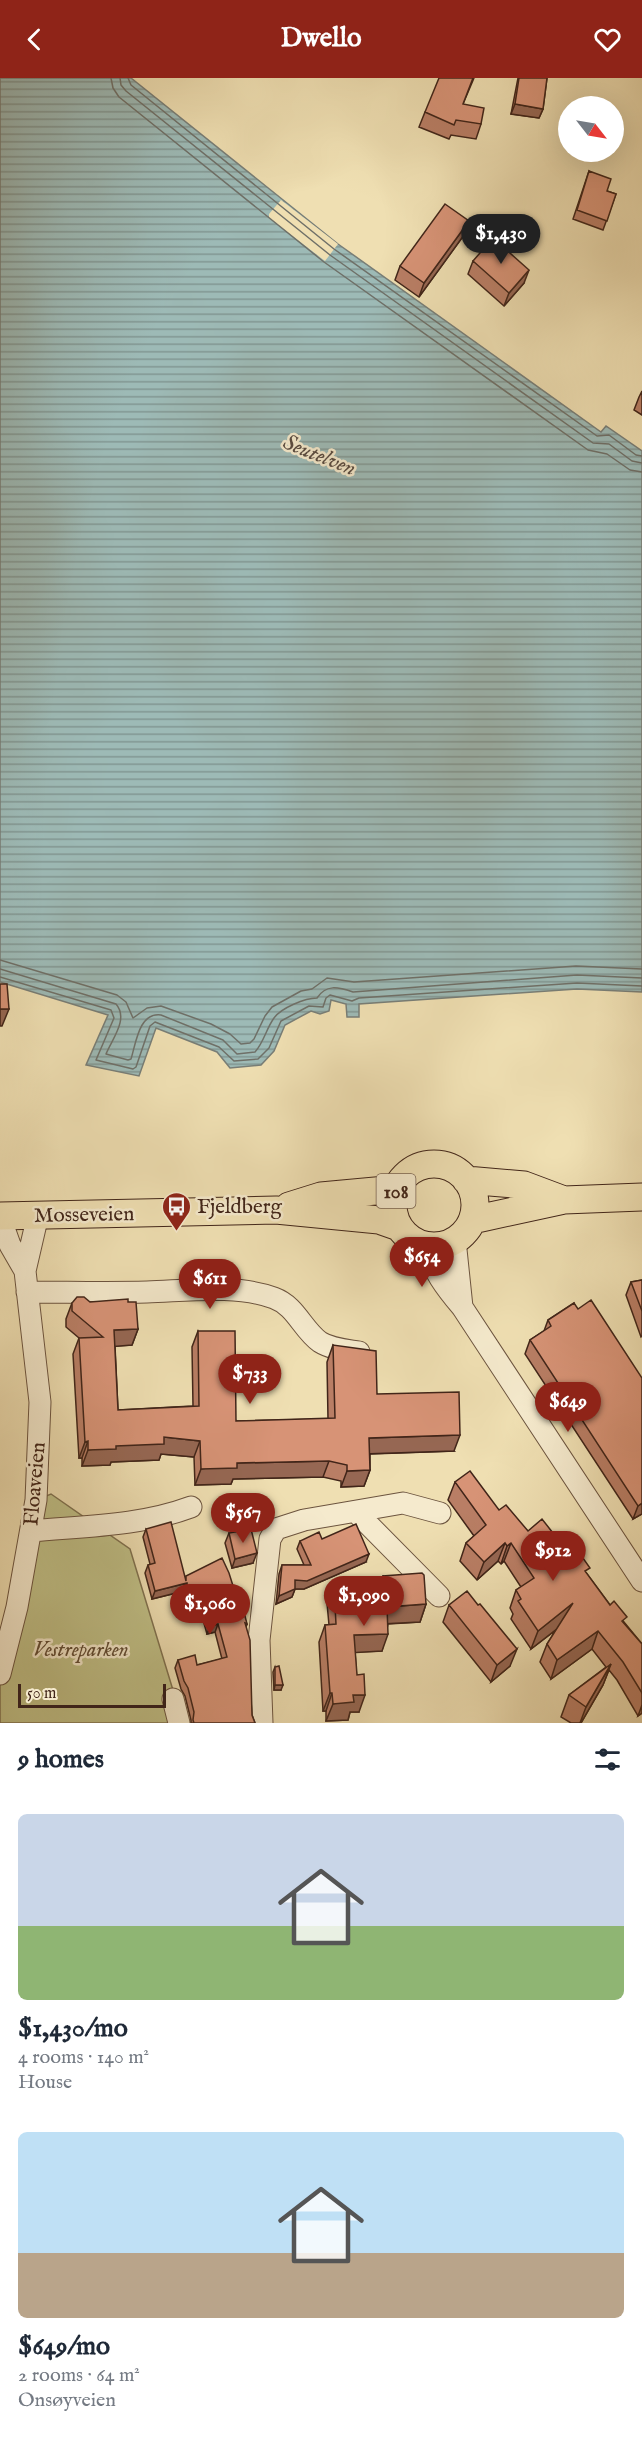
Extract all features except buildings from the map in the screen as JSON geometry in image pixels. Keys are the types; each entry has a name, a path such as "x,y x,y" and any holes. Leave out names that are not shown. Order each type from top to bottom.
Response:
{"main road":[{"name":"108","path":"564,1200 524,1185 466,1180 455,1170 441,1165 424,1166 409,1173 397,1189 393,1201 394,1215 399,1227 410,1239 426,1246 441,1246 463,1230 564,1200 642,1197"},
{"path":"463,1230 475,1207 473,1193 466,1180"},
{"name":"Mosseveien","path":"276,1210 321,1196 397,1189"},
{"name":"Mosseveien","path":"0,1217 276,1210 379,1220 399,1227"}],"street":[{"name":"Floaveien","path":"26,1282 38,1215"},
{"name":"Floaveien","path":"0,1217 26,1282 40,1402 36,1500 16,1607 0,1674"},
{"path":"462,1307 463,1230"},
{"path":"426,1246 440,1281 462,1307 642,1581"},
{"path":"26,1282 259,1293 288,1305 313,1336 323,1344 374,1355"},
{"path":"262,1723 258,1640 270,1539 276,1529 304,1520 403,1503 440,1513"},
{"path":"31,1531 140,1521 169,1515 191,1507"},
{"path":"356,1512 439,1596"},
{"path":"173,1699 179,1723"}],"green space":[{"name":"Vestreparken","path":"51,1494 130,1549 183,1723 0,1723 0,1674 36,1500"}],"water":[{"name":"Seutelven","path":"0,78 131,78 338,244 601,432 606,426 642,451 642,992 577,989 359,1004 359,1017 347,1017 346,1004 331,1000 329,1011 320,1014 311,1011 285,1025 274,1051 261,1065 230,1068 217,1052 156,1028 139,1076 86,1065 108,1015 0,982"}],"pier":[{"path":"281,200 338,244 325,261 269,218 269,214"}],"place":[{"name":"Fjeldberg","path":"176,1232"}]}
